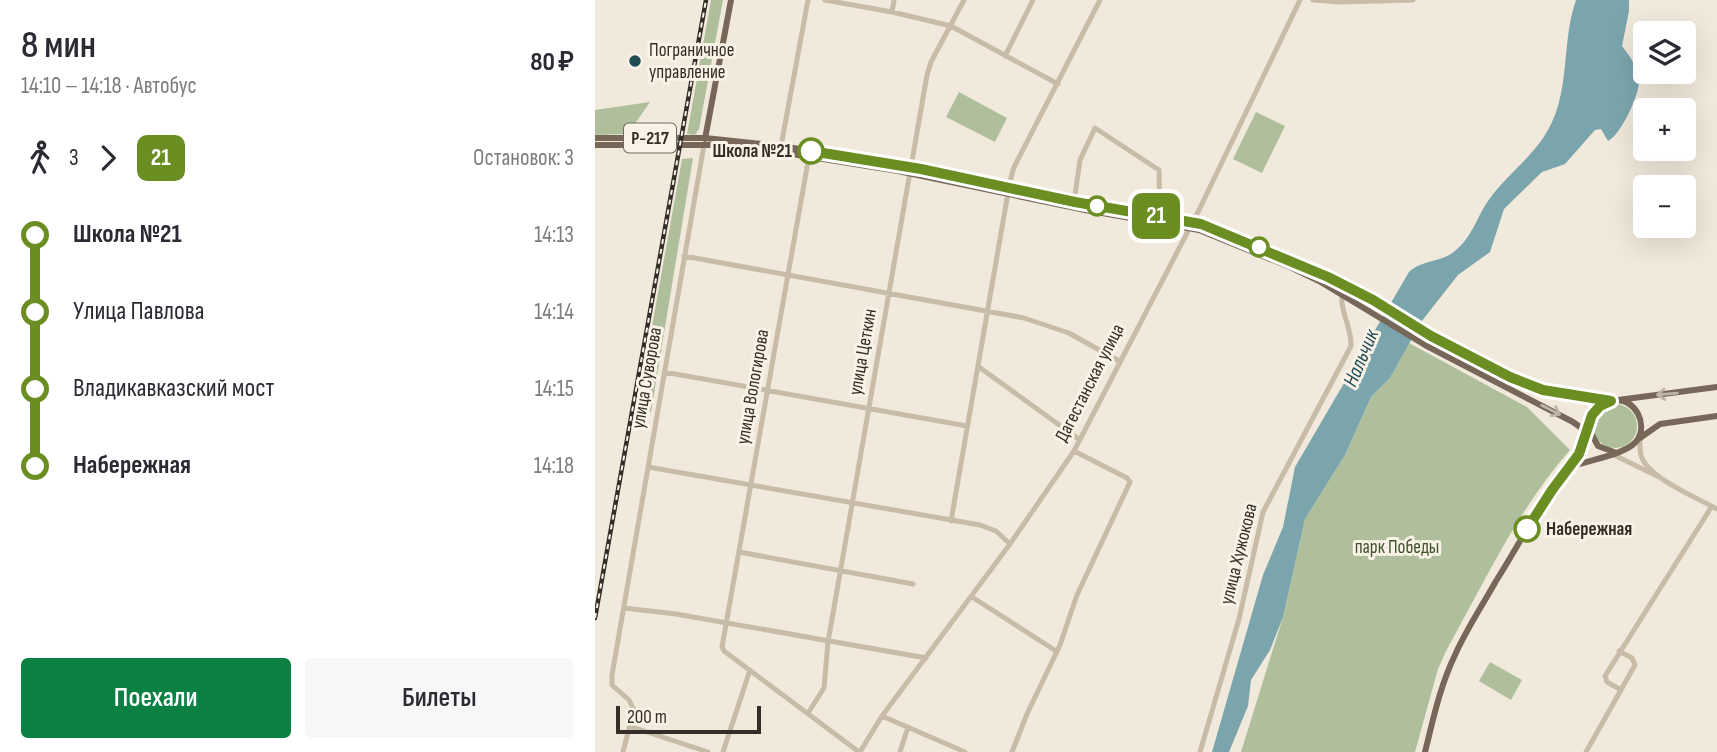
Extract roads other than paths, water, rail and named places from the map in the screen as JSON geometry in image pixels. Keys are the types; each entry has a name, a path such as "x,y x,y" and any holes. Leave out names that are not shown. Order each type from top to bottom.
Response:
{"main road":[{"name":"улица Суворова","path":"705,141 731,0"},
{"name":"Р-217","path":"595,138 781,146 1217,230 1311,269 1373,300 1431,336 1533,386 1569,395 1614,400 1717,387"},
{"name":"Р-217","path":"595,145 705,141 910,170"},
{"name":"Р-217","path":"1008,190 1191,225 1290,267 1425,345 1589,431 1598,446 1610,452"},
{"path":"1425,752 1439,697 1459,647 1544,501 1583,447 1596,410 1614,400 1630,404 1639,415 1639,438"},
{"path":"1571,467 1610,452 1630,448 1639,438 1660,424 1717,416"}],"street":[{"path":"781,146 808,0"},
{"path":"825,0 951,26 1058,83"},
{"path":"892,12 894,0"},
{"name":"улица Цеткин","path":"808,713 824,688 828,642 927,75 964,0"},
{"path":"1005,56 1033,0"},
{"path":"951,521 1014,167 1100,0"},
{"name":"Дагестанская улица","path":"860,752 881,716 972,597 1074,451 1191,225 1300,0"},
{"path":"1313,0 1413,0"},
{"path":"1075,202 1080,160 1094,130 1098,129 1159,170 1160,217"},
{"name":"улица Суворова","path":"632,727 633,706 611,682 705,141"},
{"name":"улица Вологирова","path":"750,670 722,649 809,156"},
{"path":"684,256 1024,318 1069,333 1119,361"},
{"name":"улица Хужокова","path":"1200,752 1239,619 1263,512 1350,345 1351,332 1342,307 1342,295"},
{"path":"979,367 1080,440"},
{"path":"664,372 967,425"},
{"path":"1639,438 1643,462 1662,478"},
{"path":"1012,752 1077,595 1130,482 1074,451"},
{"path":"1610,452 1714,508 1619,651 1605,679 1621,690"},
{"path":"648,467 989,528 1010,544"},
{"path":"740,552 913,584"},
{"path":"972,597 1056,651"},
{"path":"624,608 676,614 926,658"},
{"path":"1586,752 1635,665 1632,659 1619,651"},
{"path":"723,752 750,670 860,752"},
{"path":"881,716 965,752"},
{"path":"623,752 632,727 708,752"},
{"path":"900,752 908,727"}],"water":[{"name":"Нальчик","path":"1576,0 1629,0 1622,46 1633,62 1633,84 1639,84 1630,112 1619,130 1608,141 1601,129 1595,130 1565,164 1542,172 1504,209 1490,252 1458,275 1421,322 1390,378 1371,397 1345,455 1305,519 1283,617 1270,650 1251,680 1248,706 1229,752 1212,752 1263,575 1283,527 1295,467 1409,272 1420,265 1451,254 1462,245 1488,201 1545,135 1561,93"}],"railway":[{"path":"595,618 706,0"}],"place":[{"name":"Пограничное управление","path":"635,61"},
{"name":"Школа №21","path":"811,151"},
{"name":"Набережная","path":"1527,529"}],"park label":[{"name":"парк Победы","path":"1397,547"}]}
